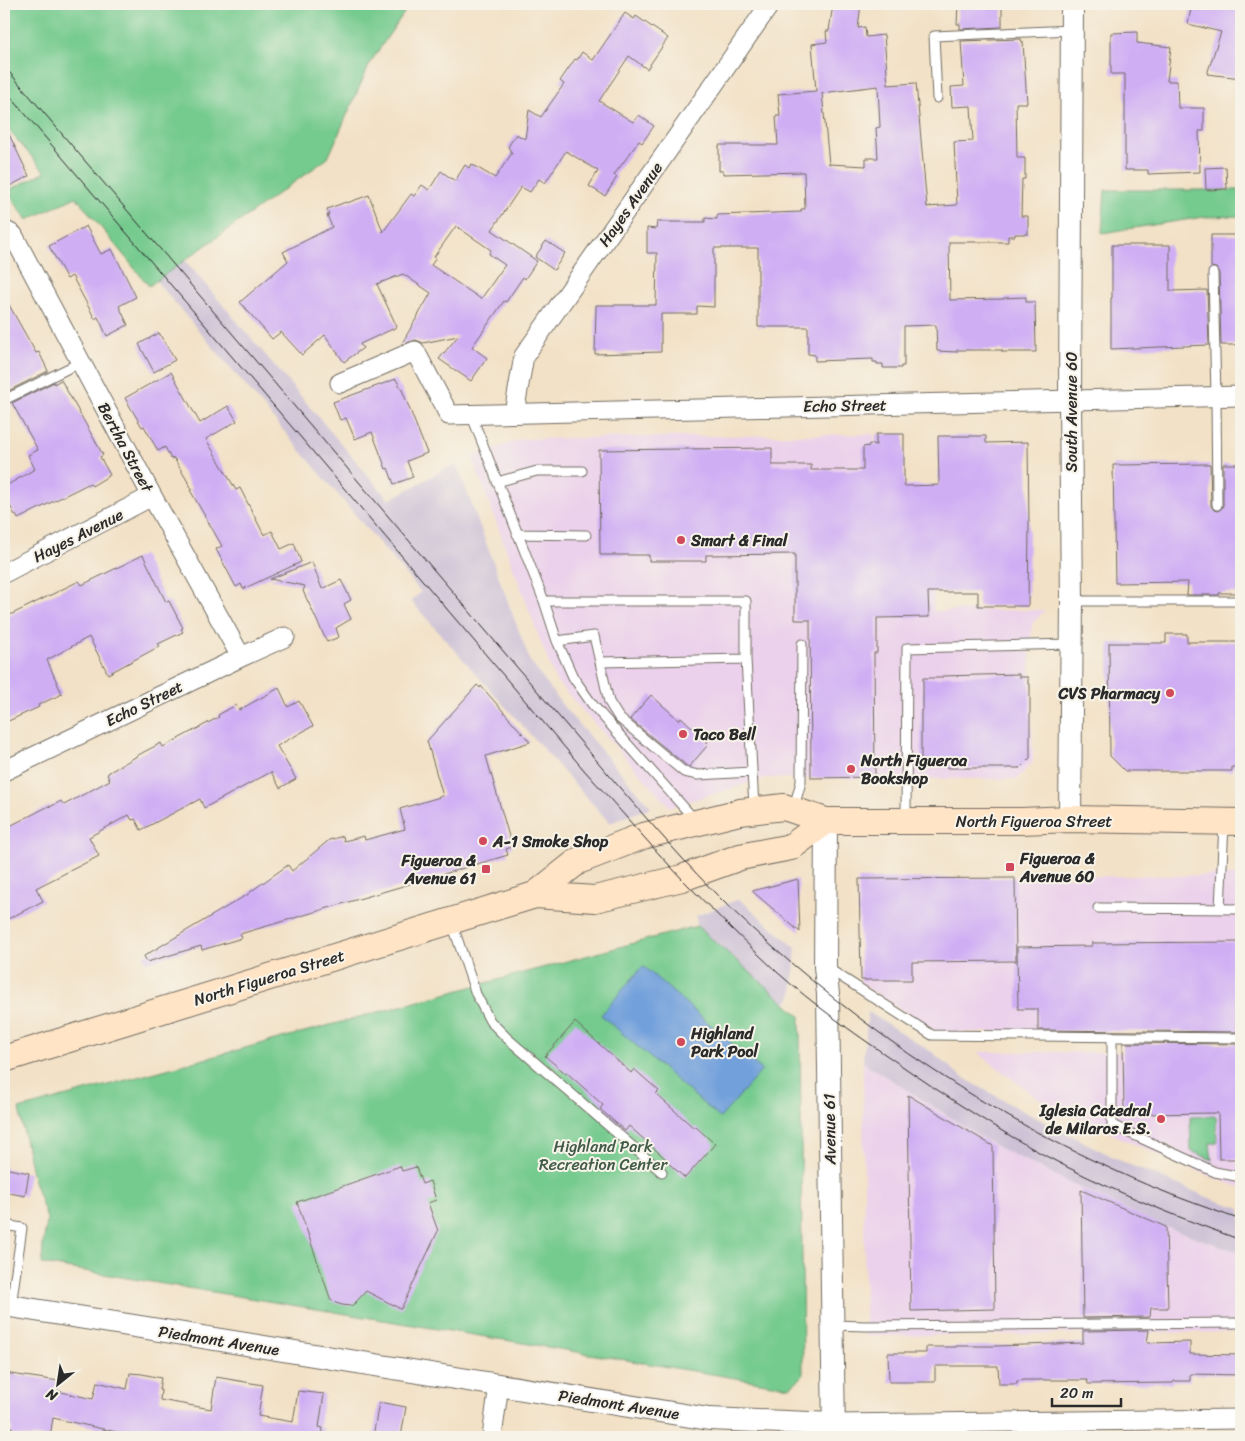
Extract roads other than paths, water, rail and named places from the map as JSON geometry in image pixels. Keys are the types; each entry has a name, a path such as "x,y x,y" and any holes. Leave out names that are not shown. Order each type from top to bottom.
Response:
{"main road":[{"name":"North Figueroa Street","path":"4,1059 535,894 578,861 643,836 740,812 784,806 826,822 1070,819 1232,822"},
{"name":"North Figueroa Street","path":"535,894 595,899 682,878 740,857 791,847 826,822"}],"street":[{"name":"Hayes Avenue","path":"514,413 524,356 770,4"},
{"name":"South Avenue 60","path":"1070,819 1072,644 1070,400 1072,4"},
{"name":"Bertha Street","path":"8,232 81,362 241,657"},
{"name":"Echo Street","path":"340,384 414,351 449,415 1241,396"},
{"name":"Hayes Avenue","path":"4,573 152,496"},
{"name":"Echo Street","path":"4,770 285,637"},
{"name":"Avenue 61","path":"826,822 826,967 828,994 834,1430"},
{"name":"Piedmont Avenue","path":"7,1306 709,1419 834,1430 1241,1419"},
{"path":"492,1437 499,1384"}],"lane":[{"path":"937,98 934,36 1072,30"},
{"path":"1213,273 1217,505"},
{"path":"4,400 81,362"},
{"path":"471,414 544,601 557,641 573,677 592,704 697,822"},
{"path":"498,482 537,471 582,471"},
{"path":"517,534 586,535"},
{"path":"544,601 746,601 746,659 754,810"},
{"path":"1072,601 1241,601"},
{"path":"557,641 594,636 609,702 620,718 684,772 698,775 752,772"},
{"path":"793,810 801,782 802,644"},
{"path":"906,821 907,648 1072,644"},
{"path":"600,662 746,659"},
{"path":"1220,908 1232,822"},
{"path":"1098,908 1241,909"},
{"path":"451,921 476,994 490,1022 508,1040 662,1172"},
{"path":"826,967 932,1035 1241,1038"},
{"path":"1112,1037 1112,1125 1215,1172 1241,1177"},
{"path":"4,1225 22,1228 7,1306"},
{"path":"832,1324 866,1326 1241,1323"}],"water":[{"name":"Highland Park Pool","path":"643,966 762,1070 720,1118 601,1015"}],"tram line":[{"path":"4,66 620,788 724,902 813,981 860,1018 958,1086 1062,1145 1116,1171 1162,1191 1241,1220"},
{"path":"4,89 584,770 683,880 777,972 862,1039 956,1102 1022,1143 1110,1187 1175,1215 1241,1240"}],"place":[{"name":"Smart & Final","path":"681,540"},
{"name":"CVS Pharmacy","path":"1170,693"},
{"name":"Taco Bell","path":"683,734"},
{"name":"North Figueroa Bookshop","path":"851,769"},
{"name":"A-1 Smoke Shop","path":"483,841"},
{"name":"Figueroa & Avenue 60","path":"1010,867"},
{"name":"Figueroa & Avenue 61","path":"486,869"},
{"name":"Highland Park Pool","path":"681,1042"},
{"name":"Iglesia Catedral de Milaros E.S.","path":"1161,1119"}],"park label":[{"name":"Highland Park Recreation Center","path":"603,1155"}]}
